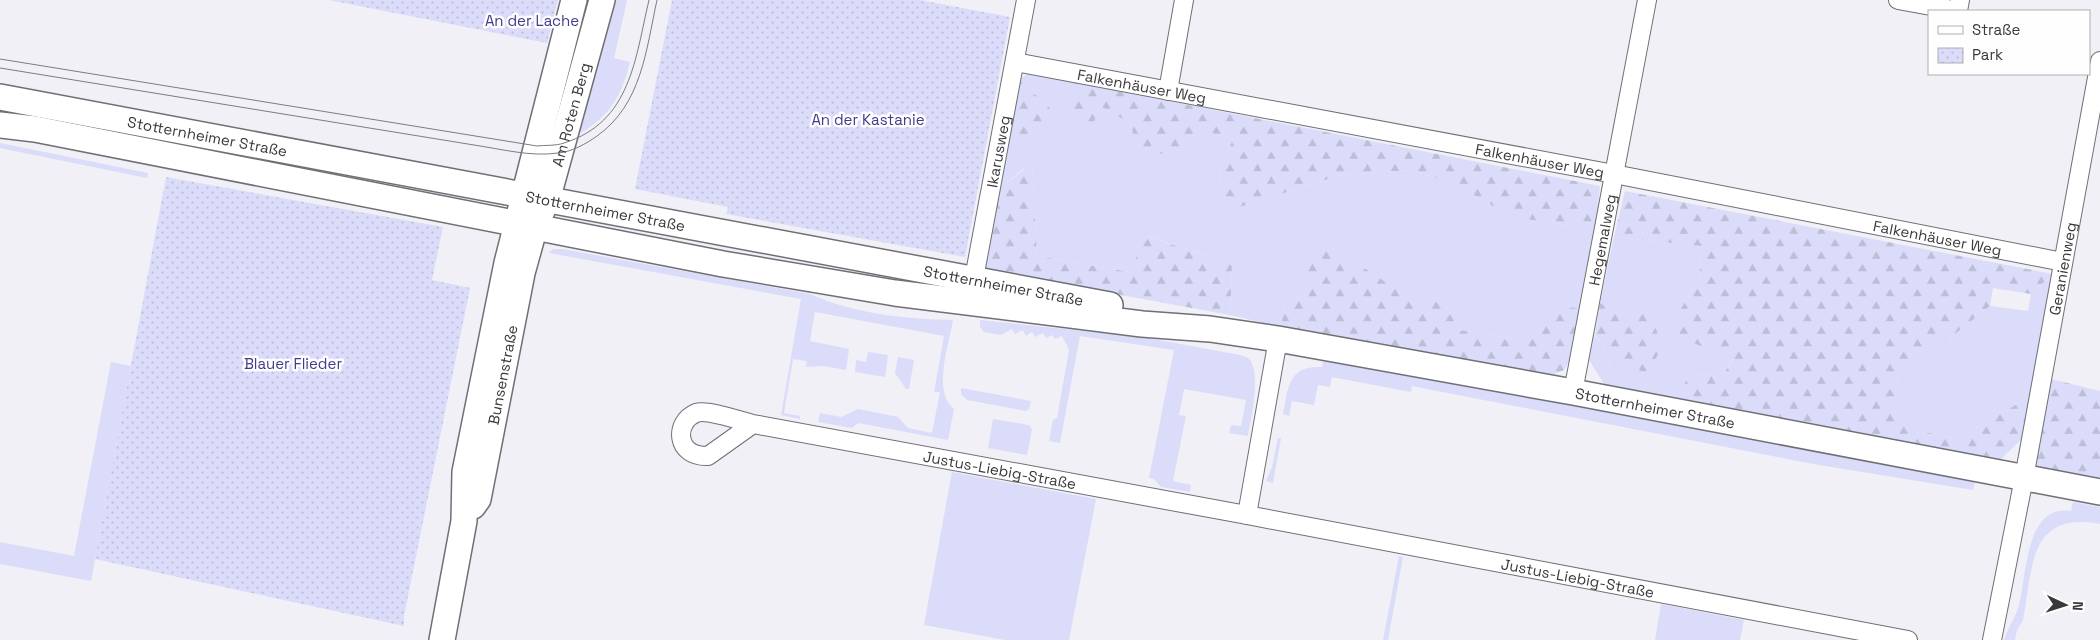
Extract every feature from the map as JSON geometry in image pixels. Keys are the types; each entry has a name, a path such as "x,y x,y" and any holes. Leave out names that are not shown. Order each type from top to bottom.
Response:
{"main road":[{"name":"Am Roten Berg","path":"535,198 574,0"},
{"name":"Am Roten Berg","path":"526,225 602,0"},
{"name":"Stotternheimer Straße","path":"0,97 364,164 972,290 1145,312 1210,328 1573,392 2100,492"},
{"name":"Stotternheimer Straße","path":"0,124 34,129 723,264 895,293 972,290"},
{"name":"Bunsenstraße","path":"442,640 464,521 465,472 507,263 526,225"}],"street":[{"name":"Ikarusweg","path":"972,290 1026,0"},
{"path":"1168,91 1184,0"},
{"name":"Hegemalweg","path":"1573,392 1647,0"},
{"path":"1898,0 1953,10"},
{"name":"Geranienweg","path":"2024,478 2100,61"},
{"name":"Falkenhäuser Weg","path":"1015,62 1614,174 2063,262"},
{"path":"1247,515 1278,339"},
{"name":"Justus-Liebig-Straße","path":"753,424 1908,640"},
{"path":"1992,640 2024,478"}],"green space":[{"name":"An der Lache","path":"329,0 558,0 547,43"},
{"path":"616,0 627,0 614,58 630,62 626,75 617,98 604,116 573,137 607,16 612,17"},
{"name":"An der Kastanie","path":"672,0 920,0 1010,17 965,257 726,214 728,207 635,189"},
{"path":"1027,74 1067,81 1073,113 1089,134 1100,106 1132,124 1208,132 1233,139 1219,172 1227,211 1341,175 1412,170 1457,185 1512,217 1596,229 1581,309 1561,307 1529,341 1460,330 1444,303 1413,301 1329,245 1310,294 1285,301 1281,327 1230,315 1232,265 1148,236 1129,272 1037,256 1032,162 1007,182 1000,185 1019,80"},
{"path":"1019,80 1050,108 1030,138 1008,140"},
{"path":"1067,81 1600,186 1596,229 1512,217 1457,185 1412,170 1341,175 1227,211 1219,172 1233,139 1208,132 1173,157 1134,146 1132,124 1100,106 1089,135 1073,113"},
{"path":"0,143 148,173 147,178 0,148"},
{"path":"1032,161 1037,256 1129,272 1147,236 1232,265 1230,315 984,270 1000,185 1021,172"},
{"name":"Blauer Flieder","path":"166,177 443,227 432,280 470,288 404,616 404,626 95,559"},
{"path":"1625,191 2053,274 2031,294 1993,288 1990,306 1950,338 1919,349 1897,374 1899,411 1906,428 1957,439 2031,396 2021,440 2000,460 1674,401 1690,374 1723,375 1733,359 1671,334 1672,323 1699,279 1702,246 1614,237"},
{"path":"1614,237 1702,246 1699,279 1672,323 1733,358 1723,375 1690,374 1674,401 1608,390 1589,360 1594,335 1604,346 1609,363 1623,311 1610,309 1600,303"},
{"path":"1329,245 1413,300 1444,303 1460,330 1529,341 1561,306 1581,309 1571,359 1564,370 1547,377 1281,327 1285,301 1310,294 1303,258"},
{"path":"553,249 562,249 810,294 862,311 898,317 953,320 943,380 947,401 954,409 948,440 858,423 852,428 818,422 820,413 841,417 858,409 898,417 908,428 932,433 940,392 934,392 944,336 815,312 810,341 849,349 846,370 824,366 806,367 807,361 793,359 784,413 800,416 800,419 781,415 801,299 549,253"},
{"path":"2053,274 2031,396 1957,439 1906,428 1899,411 1897,374 1919,349 1950,338 1990,306 2028,311 2031,294"},
{"path":"1600,303 1610,309 1652,315 1661,346 1650,373 1609,363 1604,346 1595,335"},
{"path":"980,320 1148,338 1248,358 1252,364 1255,383 1248,436 1229,433 1231,425 1241,426 1246,400 1184,389 1179,415 1186,416 1173,481 1191,485 1190,492 1161,487 1154,479 1149,478 1174,350 1080,336 1060,443 1049,441 1053,420 1057,418 1069,350 1062,336 1055,339 1052,335 1046,338 1043,333 1035,337 1032,332 1026,336 1023,330 1015,334 1012,329 1001,335 984,332 980,327"},
{"path":"868,352 888,355 885,377 855,372 856,360 866,362"},
{"path":"898,357 914,360 909,389 906,389 895,373"},
{"path":"1323,361 1422,375 1850,455 1883,464 1975,481 1973,490 1813,464 1412,386 1411,392 1332,377 1330,387 1318,385 1314,405 1292,401 1289,416 1283,414 1286,395 1296,374 1311,367 1322,367"},
{"path":"111,362 131,366 91,581 0,564 0,542 74,556"},
{"path":"2051,379 2100,391 2100,478 2034,467"},
{"path":"961,388 1031,401 1029,409 1026,411 967,400 961,394"},
{"path":"993,419 1029,425 1032,429 1027,455 988,448"},
{"path":"1278,438 1281,438 1273,483 1266,481 1272,467"},
{"path":"952,472 1096,499 1069,640 1005,640 924,625"},
{"path":"2073,502 2100,507 2100,524 2076,522 2059,526 2047,535 2038,548 2033,563 2023,620 2017,630 2015,640 2004,640 2019,605 2027,560 2036,530 2045,519 2056,512 2071,511"},
{"path":"1399,556 1403,557 1388,640 1383,640"},
{"path":"1661,604 1744,620 1740,640 1655,640"}],"tram line":[{"path":"0,59 537,146 554,145 564,143 586,133 604,120 617,104 634,66 649,0"},
{"path":"0,68 516,152 558,153 573,149 593,139 612,123 624,108 640,75 657,0"}]}
